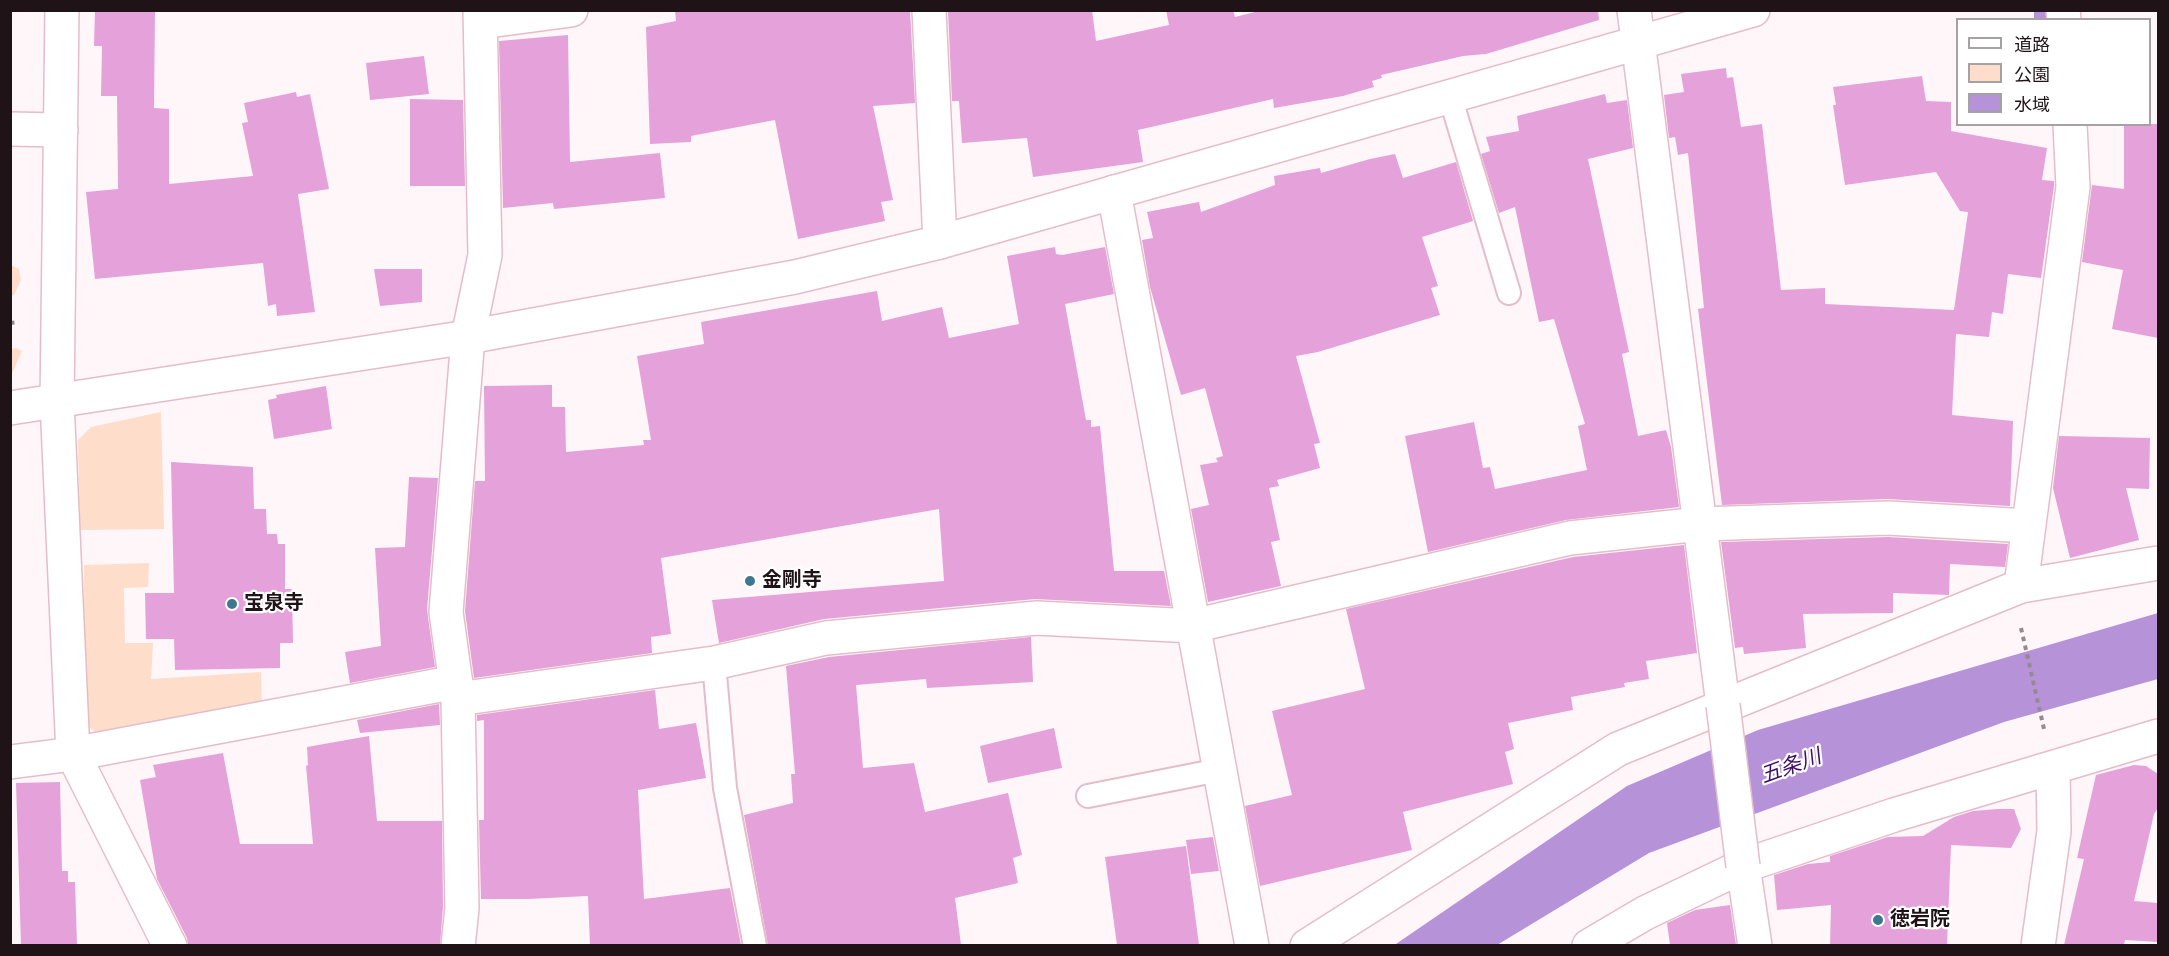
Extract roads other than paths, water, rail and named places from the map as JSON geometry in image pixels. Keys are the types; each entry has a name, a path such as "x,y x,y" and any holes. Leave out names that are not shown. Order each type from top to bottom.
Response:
{"street":[{"path":"62,10 57,400 73,753 170,945"},
{"path":"458,945 462,908 457,691 446,612 468,337 485,255 480,16 571,10"},
{"path":"929,10 940,242"},
{"path":"1634,10 1755,945"},
{"path":"10,408 468,337 795,277 940,242 1753,10"},
{"path":"2021,586 2073,187 2070,126"},
{"path":"10,129 61,130"},
{"path":"1114,192 1252,945"},
{"path":"10,762 457,691 714,663 826,638 1037,618 1193,626 1570,538 1700,524 1888,518 2029,526"},
{"path":"1307,945 1618,748 2021,586 2158,563"},
{"path":"1589,945 1645,913 1743,866 1894,815 2158,736"},
{"path":"2038,945 2054,831 2053,768"}],"lane":[{"path":"1450,96 1509,293"},
{"path":"714,663 725,788 755,945"},
{"path":"1088,796 1219,770"}],"water":[{"name":"五条川","path":"2158,613 2158,679 2004,722 1649,853 1497,945 1393,946 1627,786 1758,730"}],"waterway":[{"path":"2041,10 2041,18"}],"place":[{"name":"金剛寺","path":"750,581"},
{"name":"宝泉寺","path":"232,604"},
{"name":"徳岩院","path":"1878,920"}]}
